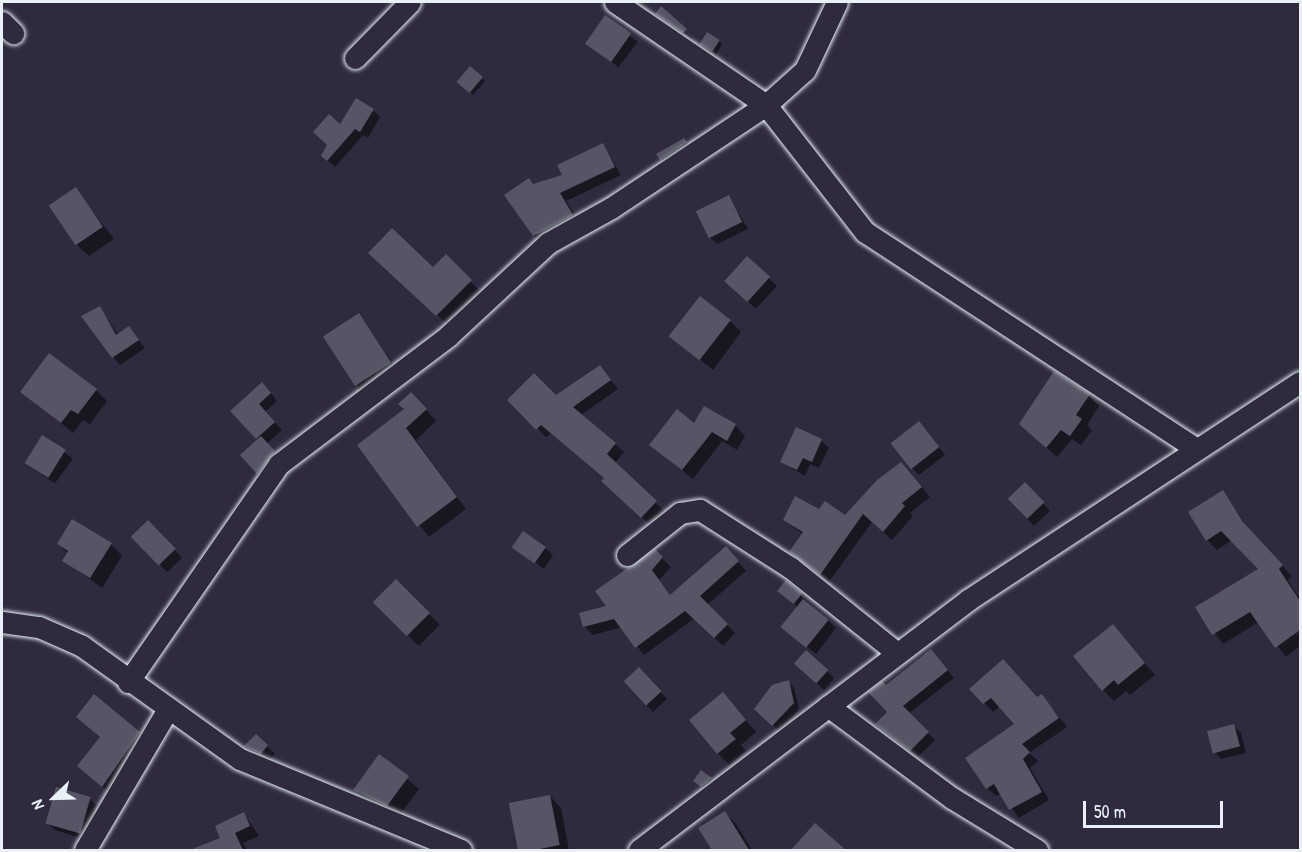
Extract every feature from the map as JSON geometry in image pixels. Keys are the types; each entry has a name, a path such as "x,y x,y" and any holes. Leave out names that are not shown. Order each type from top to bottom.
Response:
{"street":[{"path":"355,58 410,2"},
{"path":"615,2 766,105 865,232 1195,448"},
{"path":"128,682 279,464 448,336 548,243 611,208 766,105 805,70 837,2"},
{"path":"639,850 896,652 1195,448 1300,382"},
{"path":"627,555 680,513 700,510 791,568 896,652"},
{"path":"2,622 39,627 82,646 128,682 240,759 461,850"},
{"path":"828,706 952,798 1037,850"},
{"path":"85,850 168,709"}],"building":[{"path":"661,6 687,29 683,33 655,14"},
{"path":"605,15 631,33 611,62 585,44"},
{"path":"707,32 720,40 712,52 700,44"},
{"path":"470,66 483,77 470,93 457,82"},
{"path":"356,98 374,109 360,132 355,129 327,161 321,156 327,145 313,132 329,114 340,124"},
{"path":"684,138 687,142 660,160 656,154"},
{"path":"603,143 615,167 560,193 573,215 533,236 504,195 529,178 533,184 562,175 557,165"},
{"path":"76,187 103,227 75,245 49,205"},
{"path":"729,195 742,222 709,238 696,211"},
{"path":"392,228 433,267 446,254 472,280 436,316 368,253"},
{"path":"747,256 770,277 747,302 724,281"},
{"path":"700,296 731,320 699,360 669,336"},
{"path":"100,306 116,335 129,326 139,340 112,358 81,316"},
{"path":"359,313 391,362 355,386 323,336"},
{"path":"49,353 97,389 78,414 71,410 61,423 20,392"},
{"path":"600,365 611,380 573,407 616,443 607,454 657,501 641,518 601,481 604,478 541,425 536,430 507,400 534,373 556,395"},
{"path":"1054,371 1090,394 1076,415 1082,419 1070,436 1061,430 1046,448 1019,424"},
{"path":"262,382 271,393 259,404 275,422 256,439 230,411"},
{"path":"411,392 427,409 406,428 457,497 417,527 357,445 404,409 398,404"},
{"path":"704,406 736,424 727,441 712,432 682,470 649,445 677,409 694,423"},
{"path":"919,421 939,447 911,469 891,443"},
{"path":"796,427 822,439 812,462 803,458 797,470 780,462"},
{"path":"42,435 66,450 48,478 25,463"},
{"path":"261,436 275,451 257,474 240,455"},
{"path":"901,462 922,487 902,503 905,506 883,532 863,514 820,575 789,552 803,532 783,520 795,496 819,509 825,501 845,515 877,480"},
{"path":"1025,482 1044,502 1027,519 1008,499"},
{"path":"1223,490 1243,522 1283,565 1279,569 1300,601 1300,630 1275,648 1250,612 1212,635 1195,607 1258,569 1221,531 1206,541 1188,512"},
{"path":"72,519 112,543 90,578 62,561 68,551 57,544"},
{"path":"148,520 176,549 159,565 131,537"},
{"path":"523,531 546,547 534,563 512,547"},
{"path":"726,546 739,561 700,596 728,624 714,638 685,611 635,648 614,619 583,627 579,613 606,606 595,591 655,549 663,557 652,570 670,595"},
{"path":"396,579 430,613 407,636 373,602"},
{"path":"786,580 802,593 794,604 777,591"},
{"path":"803,599 829,620 806,648 780,627"},
{"path":"1113,624 1145,663 1118,685 1114,680 1102,691 1073,656"},
{"path":"931,649 948,670 903,706 929,732 910,751 875,724 887,712 868,692 882,681 886,685"},
{"path":"806,650 828,670 816,683 794,663"},
{"path":"1003,659 1037,697 1042,694 1059,718 1022,744 1030,752 1023,759 1042,792 1009,810 994,784 986,789 965,758 1014,724 991,698 983,704 969,689"},
{"path":"639,667 662,691 646,705 624,681"},
{"path":"789,680 794,703 772,726 754,709 772,685"},
{"path":"723,692 746,720 730,733 736,739 717,754 689,720"},
{"path":"94,694 140,732 102,787 77,766 100,737 76,717"},
{"path":"1234,724 1240,746 1213,753 1207,731"},
{"path":"256,734 268,745 261,754 244,746"},
{"path":"379,754 409,776 387,806 353,790"},
{"path":"701,770 712,778 701,787 693,781"},
{"path":"56,787 91,797 80,833 46,824"},
{"path":"550,795 560,845 534,850 518,850 509,803"},
{"path":"725,811 749,850 712,850 698,828"},
{"path":"244,812 250,826 235,833 243,850 190,850 220,838 215,826"},
{"path":"815,823 846,850 791,850"}]}
